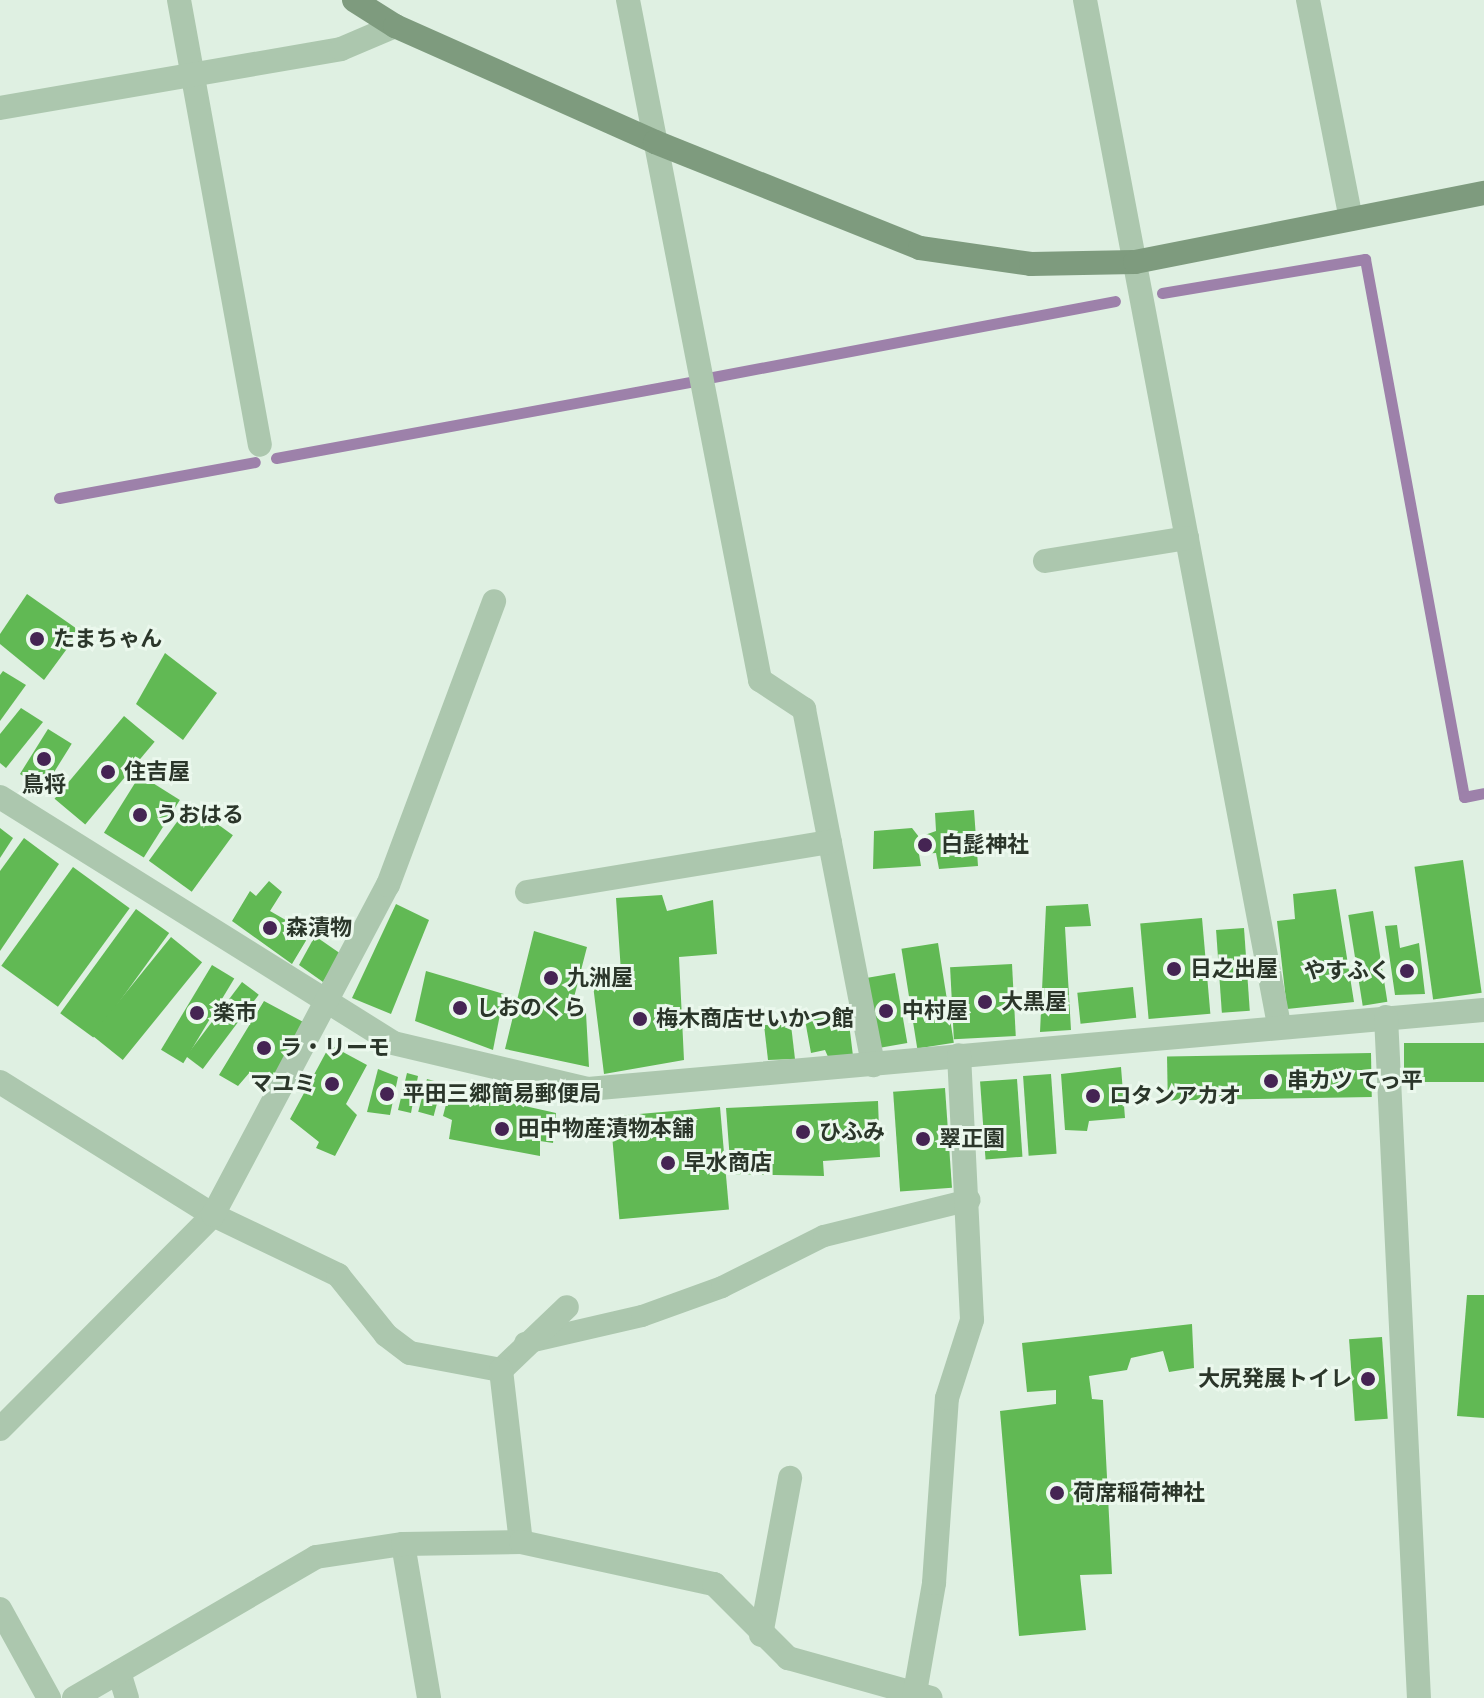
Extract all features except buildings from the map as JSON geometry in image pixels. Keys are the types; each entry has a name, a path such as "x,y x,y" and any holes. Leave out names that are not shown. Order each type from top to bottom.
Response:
{"street":[{"path":"179,0 260,445"},
{"path":"354,0 395,26 655,142 920,248 1031,264 1135,262 1484,193"},
{"path":"628,0 760,680 804,709 873,1065"},
{"path":"1085,0 1279,1025"},
{"path":"1308,0 1351,219"},
{"path":"0,108 192,78 341,49 395,26"},
{"path":"1045,561 1187,538"},
{"path":"0,1429 213,1215 388,885 494,601"},
{"path":"0,797 326,1006 393,1043 588,1089 1279,1025 1484,1010"},
{"path":"527,892 830,842"},
{"path":"1386,1017 1419,1698"},
{"path":"74,1698 316,1557 403,1544 521,1542 714,1584 761,1635 788,1658 920,1696 934,1583 947,1398 972,1320 970,1200 959,1055"},
{"path":"0,1082 213,1215 338,1275 386,1335 410,1353 501,1370"},
{"path":"521,1542 501,1370 525,1343 567,1307"},
{"path":"761,1635 790,1478"},
{"path":"403,1544 429,1698"},
{"path":"0,1609 49,1698"},
{"path":"119,1672 127,1698"}],"lane":[{"path":"525,1343 656,1311 722,1287 824,1236 970,1200"}],"waterway":[{"path":"1162,293 1365,259 1464,797 1484,793"},
{"path":"713,377 1115,301"},
{"path":"276,458 689,382"},
{"path":"59,498 255,462"}],"place":[{"name":"たまちゃん","path":"37,639"},
{"name":"鳥将","path":"44,759"},
{"name":"住吉屋","path":"108,772"},
{"name":"うおはる","path":"140,815"},
{"name":"白髭神社","path":"925,845"},
{"name":"森漬物","path":"270,928"},
{"name":"日之出屋","path":"1174,969"},
{"name":"やすふく","path":"1407,971"},
{"name":"九洲屋","path":"551,978"},
{"name":"大黒屋","path":"985,1002"},
{"name":"しおのくら","path":"460,1008"},
{"name":"中村屋","path":"886,1011"},
{"name":"楽市","path":"197,1013"},
{"name":"梅木商店せいかつ館","path":"640,1019"},
{"name":"ラ・リーモ","path":"264,1048"},
{"name":"串カツ てっ平","path":"1271,1081"},
{"name":"マユミ","path":"332,1084"},
{"name":"平田三郷簡易郵便局","path":"387,1094"},
{"name":"ロタンアカオ","path":"1093,1096"},
{"name":"田中物産漬物本舗","path":"502,1129"},
{"name":"ひふみ","path":"803,1132"},
{"name":"翠正園","path":"923,1139"},
{"name":"早水商店","path":"668,1163"},
{"name":"大尻発展トイレ","path":"1368,1379"},
{"name":"荷席稲荷神社","path":"1057,1493"}]}
